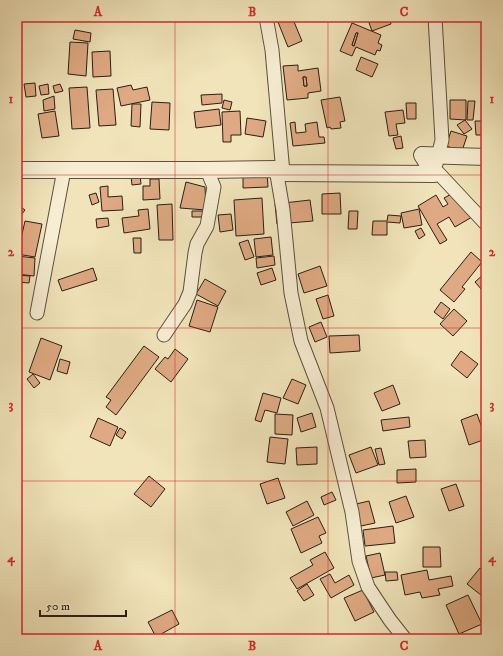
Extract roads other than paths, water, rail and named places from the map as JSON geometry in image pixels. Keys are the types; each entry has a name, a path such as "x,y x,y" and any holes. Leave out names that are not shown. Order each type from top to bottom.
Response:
{"street":[{"path":"434,174 442,140 435,17"},
{"path":"266,19 272,50 279,171 291,293 301,342 327,408 352,512 359,561 368,587 390,620 405,639"},
{"path":"422,155 434,174"},
{"path":"422,155 486,157"},
{"path":"422,155 486,224"},
{"path":"17,170 207,170 434,174"},
{"path":"37,313 64,170"},
{"path":"164,335 185,304 190,292 197,244 207,226 214,187 207,170"}]}
